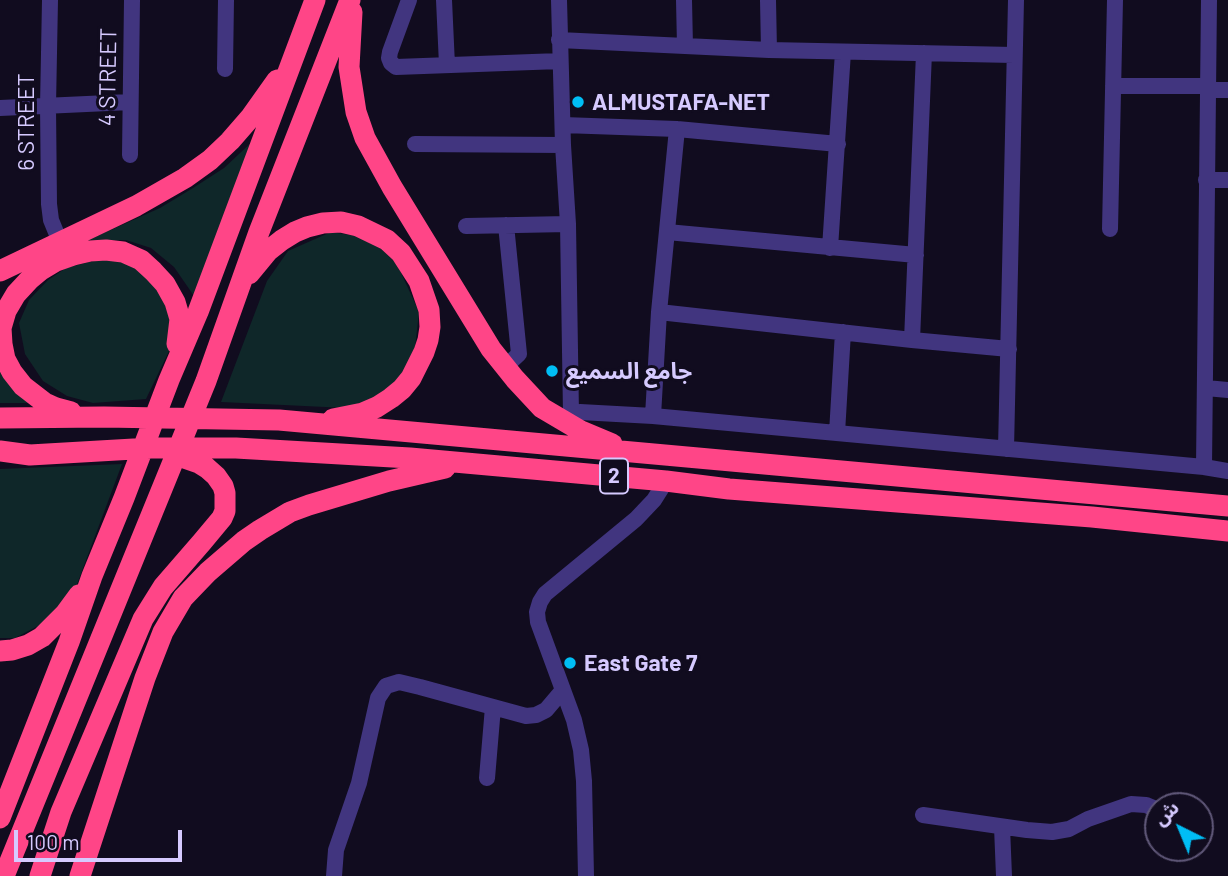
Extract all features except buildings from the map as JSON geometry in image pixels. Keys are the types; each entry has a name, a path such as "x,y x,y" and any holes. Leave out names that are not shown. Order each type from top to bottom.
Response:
{"highway":[{"path":"0,818 315,0"},
{"path":"4,876 206,381 259,232 352,0"},
{"path":"352,0 349,67 356,112 365,138 377,163 492,349 542,408 567,418 609,443 665,456"},
{"path":"0,271 160,193 210,160 230,141 267,96 305,25"},
{"path":"237,293 268,251 282,240 307,227 341,222 358,226 387,240 411,267 425,296 429,310 428,340 418,365 402,389 377,407 363,413 327,420 279,420"},
{"path":"104,417 67,412 45,403 23,386 5,359 2,328 6,311 29,280 55,261 90,251 106,250 123,252 141,260 153,271 165,284 180,319 171,374"},
{"name":"2","path":"0,418 279,420 1228,506"},
{"path":"40,876 61,812 143,619 163,587 222,518 225,511 223,486 207,468 178,455 151,448"},
{"name":"2","path":"0,451 30,454 151,448 236,448 410,458 729,489 1092,517 1228,531"},
{"path":"0,460 30,454"},
{"path":"80,876 155,651 174,610 199,580 260,530 290,512 412,475 451,467 485,465"},
{"path":"0,652 27,645 41,637 65,614 92,576"}],"street":[{"name":"6 STREET","path":"50,0 49,204 51,220 60,242"},
{"name":"4 STREET","path":"130,155 132,0"},
{"path":"225,69 226,0"},
{"path":"409,0 390,52 391,63 396,66 560,61"},
{"path":"444,0 447,65"},
{"path":"559,0 568,224 567,418 580,412 653,416 1228,471"},
{"path":"684,0 685,46"},
{"path":"768,0 769,50"},
{"path":"1006,449 1016,0"},
{"path":"1110,229 1115,0"},
{"path":"1204,467 1209,0"},
{"path":"559,40 769,50 1014,55"},
{"path":"830,248 843,51"},
{"path":"912,340 924,53"},
{"path":"1113,86 1228,90"},
{"path":"0,108 130,102"},
{"path":"563,125 677,129 838,144"},
{"path":"653,416 659,312 677,129"},
{"path":"415,144 563,145"},
{"path":"1206,180 1228,180"},
{"path":"466,226 568,224"},
{"path":"505,367 519,354 506,225"},
{"path":"667,232 916,255"},
{"path":"659,312 1009,349"},
{"path":"837,433 843,332"},
{"path":"1206,387 1228,390"},
{"path":"586,876 581,750 574,720 538,622 537,612 545,594 646,510 666,481"},
{"path":"334,876 336,850 359,783 382,690 399,682 520,716 536,715 546,710 563,690"},
{"path":"487,778 493,707"},
{"path":"923,815 1052,832 1069,829 1088,818 1131,804 1144,805"},
{"path":"1002,827 1003,876"}],"green space":[{"path":"255,139 194,296 174,267 151,248 126,240 88,240 160,208 224,168"},
{"path":"331,232 370,238 397,264 419,312 414,357 390,390 346,408 221,402 267,281 288,251"},
{"path":"116,257 137,262 175,310 170,349 146,399 93,403 67,396 43,381 25,354 19,323 29,300 48,280 66,268"},
{"path":"0,337 37,403 0,403"},
{"path":"122,464 73,595 57,616 15,638 0,638 0,469"}],"place":[{"name":"ALMUSTAFA-NET","path":"578,102"},
{"name":"جامع السميع","path":"552,371"},
{"name":"East Gate 7","path":"570,663"}]}
